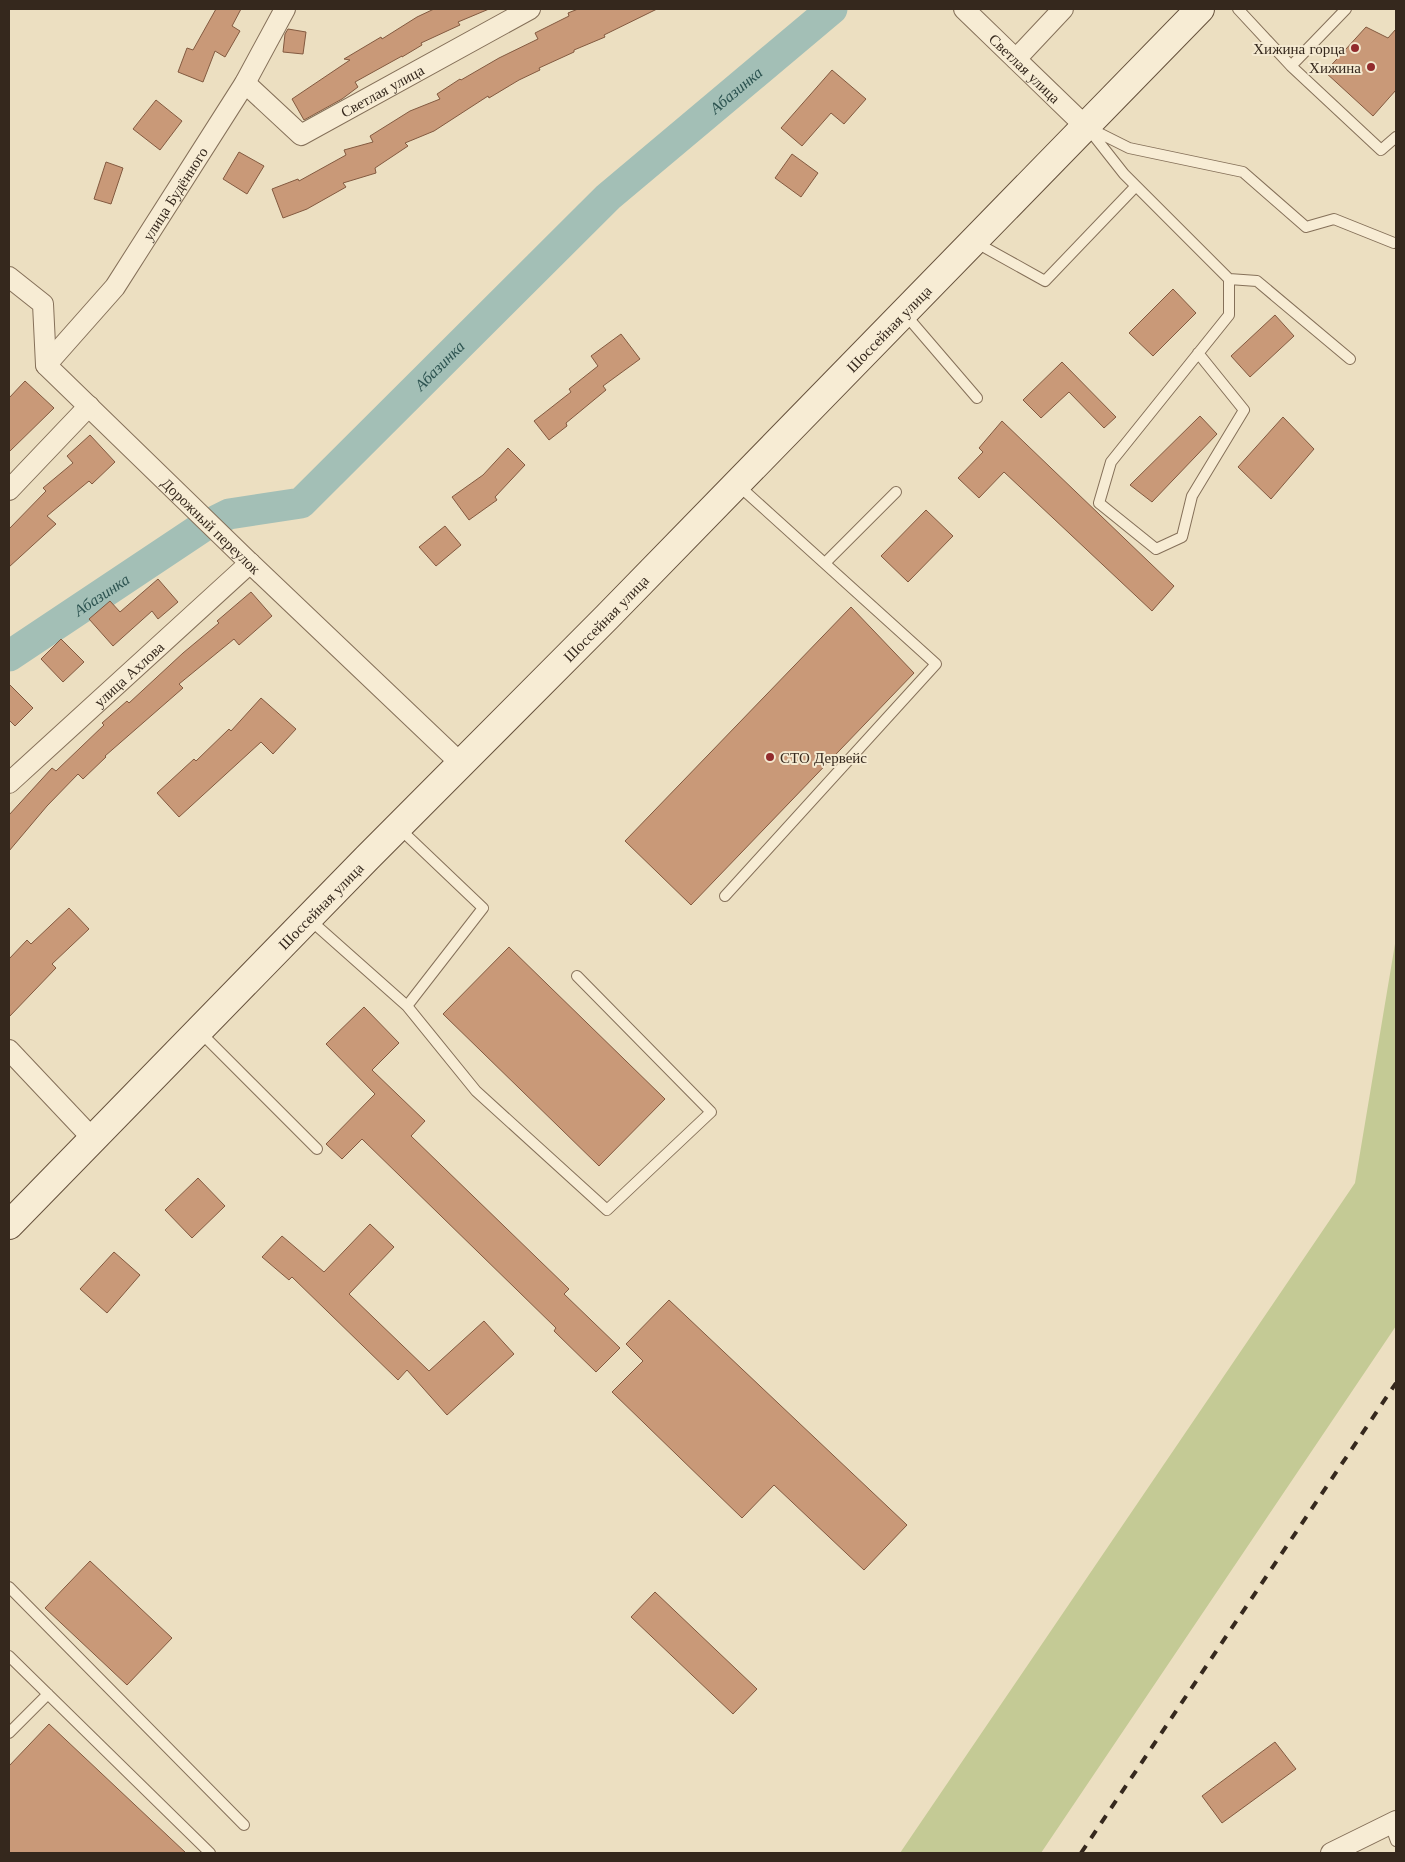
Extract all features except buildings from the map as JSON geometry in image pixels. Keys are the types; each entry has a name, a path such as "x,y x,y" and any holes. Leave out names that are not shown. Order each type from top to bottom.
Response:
{"main road":[{"name":"Шоссейная улица","path":"196,1028 309,918 974,242 1192,9"},
{"name":"Шоссейная улица","path":"9,1225 90,1136 196,1028 454,757 900,300 1200,9"},
{"name":"Шоссейная улица","path":"9,1212 90,1136"}],"street":[{"name":"улица Будённого","path":"46,365 115,287 245,82 285,9"},
{"name":"Светлая улица","path":"245,82 301,135 530,9"},
{"name":"Светлая улица","path":"964,9 1083,124"},
{"path":"1016,59 1063,9"},
{"path":"9,277 43,304 46,365"},
{"name":"Дорожный переулок","path":"46,365 454,757"},
{"path":"9,490 89,406"},
{"name":"улица Ахлова","path":"9,783 250,563"},
{"path":"9,1050 90,1136"},
{"path":"1331,1853 1394,1829"}],"lane":[{"path":"1238,9 1292,66 1381,150 1396,137"},
{"path":"1292,66 1346,9"},
{"path":"1083,124 1124,174 1229,279 1257,281 1350,359"},
{"path":"1083,124 1129,148 1243,172 1306,227 1334,219 1394,243"},
{"path":"974,242 1045,281 1136,186"},
{"path":"1198,353 1244,410 1192,496 1182,537 1156,549 1099,503 1111,462 1198,353 1229,315 1229,279"},
{"path":"904,313 977,398"},
{"path":"725,896 936,664 737,484"},
{"path":"824,563 896,492"},
{"path":"399,827 483,908 407,1006"},
{"path":"309,918 407,1006 476,1091 608,1210 711,1112 577,976"},
{"path":"196,1028 317,1149"},
{"path":"9,1587 244,1825"},
{"path":"9,1656 210,1853"},
{"path":"9,1732 48,1694"}],"green space":[{"path":"1396,938 1396,1326 1041,1853 900,1853 1355,1183"}],"waterway":[{"name":"Абазинка","path":"9,656 201,528 229,514 301,503 608,197 832,9"}],"railway":[{"path":"1081,1853 1396,1383"}],"place":[{"name":"Хижина горца","path":"1355,48"},
{"name":"Хижина","path":"1371,67"},
{"name":"СТО Дервейс","path":"770,757"}]}
